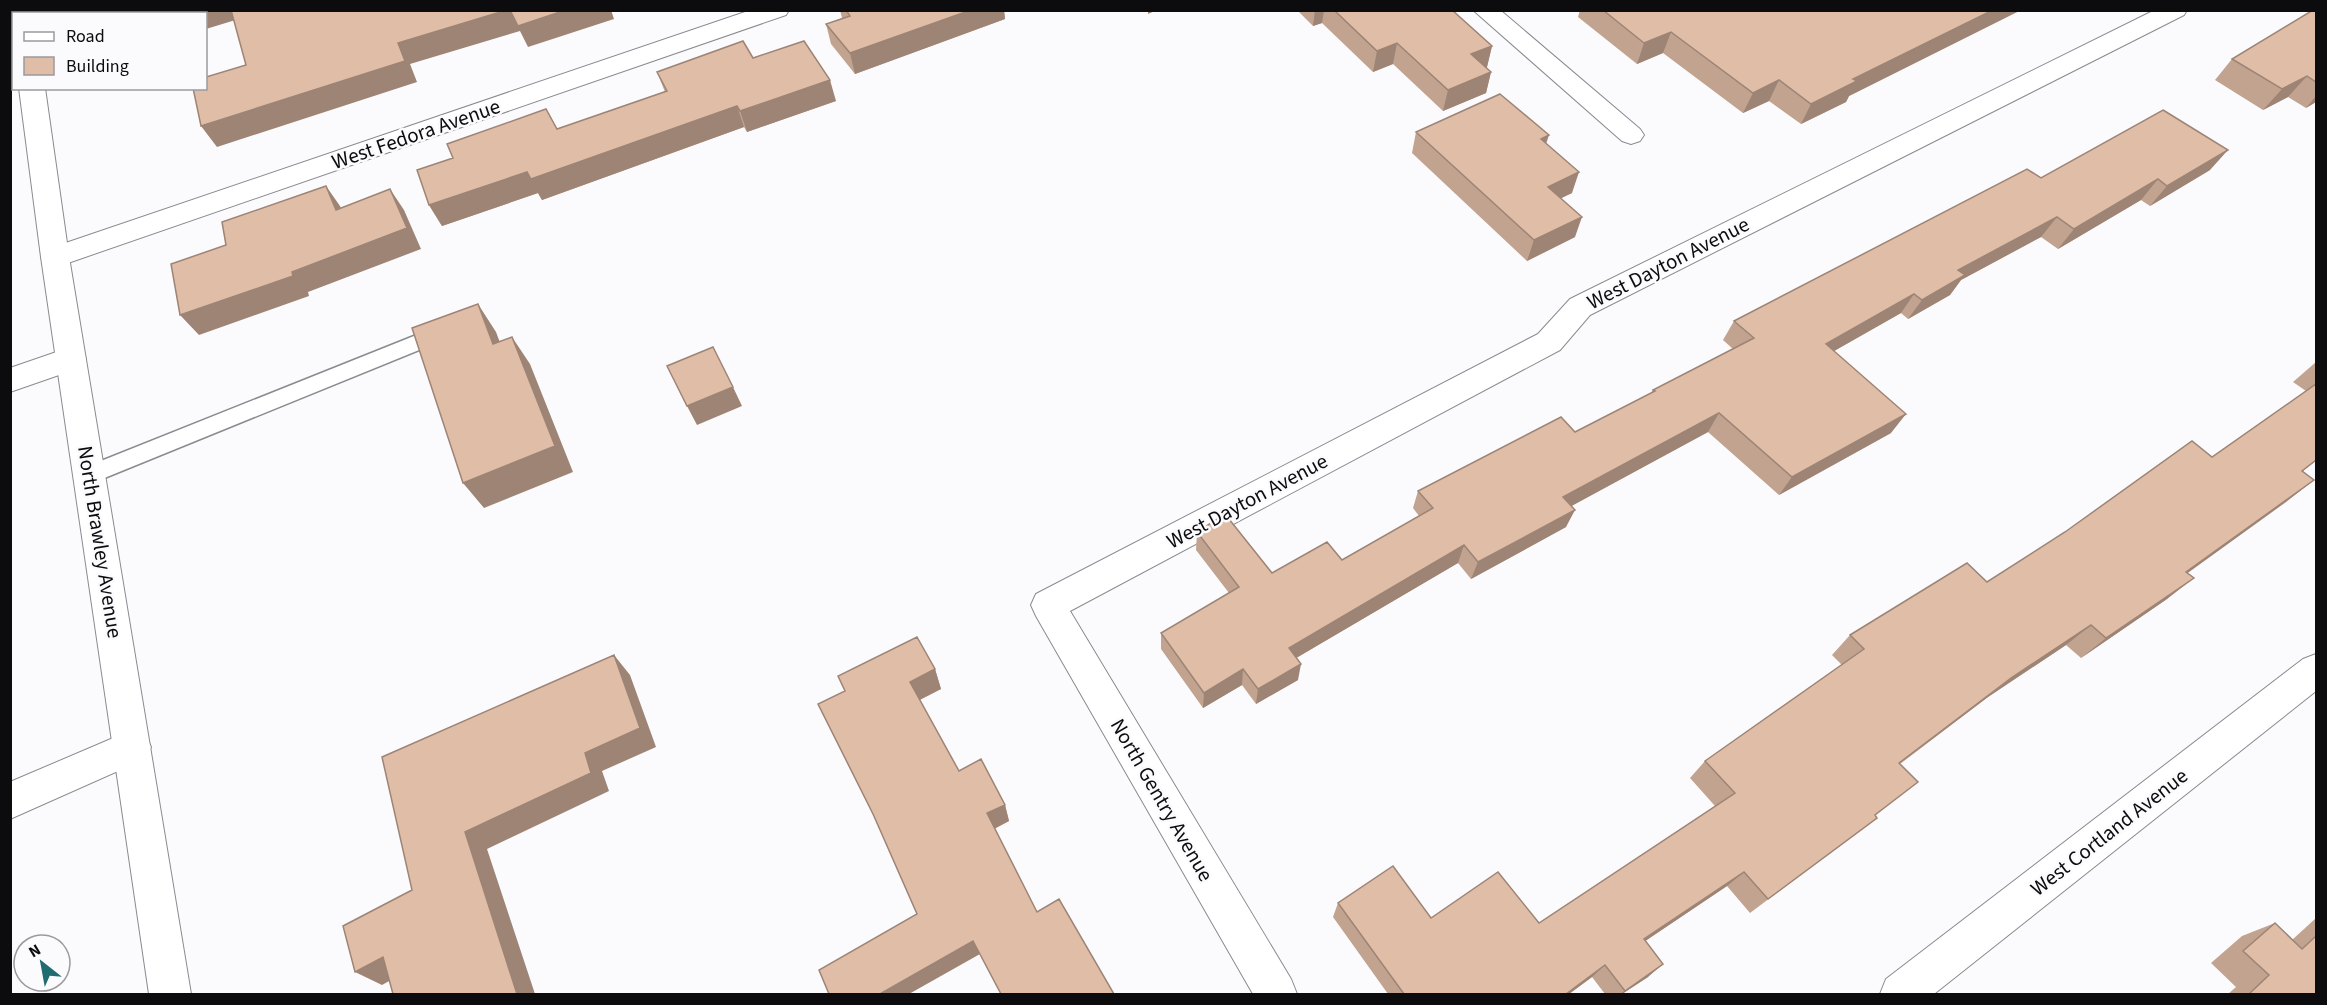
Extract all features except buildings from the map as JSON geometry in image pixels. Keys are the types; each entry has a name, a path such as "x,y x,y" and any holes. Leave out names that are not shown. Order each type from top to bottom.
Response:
{"street":[{"name":"West Fedora Avenue","path":"55,257 777,10"},
{"path":"1485,10 1630,135"},
{"name":"West Dayton Avenue","path":"1048,605 1549,342 1580,307 2175,10"},
{"name":"North Brawley Avenue","path":"32,90 55,257 170,994"},
{"path":"10,380 71,360"},
{"name":"North Gentry Avenue","path":"1048,605 1275,994"},
{"name":"West Cortland Avenue","path":"1901,994 2316,670"},
{"path":"10,801 132,747"}],"lane":[{"path":"89,475 459,326"}]}
